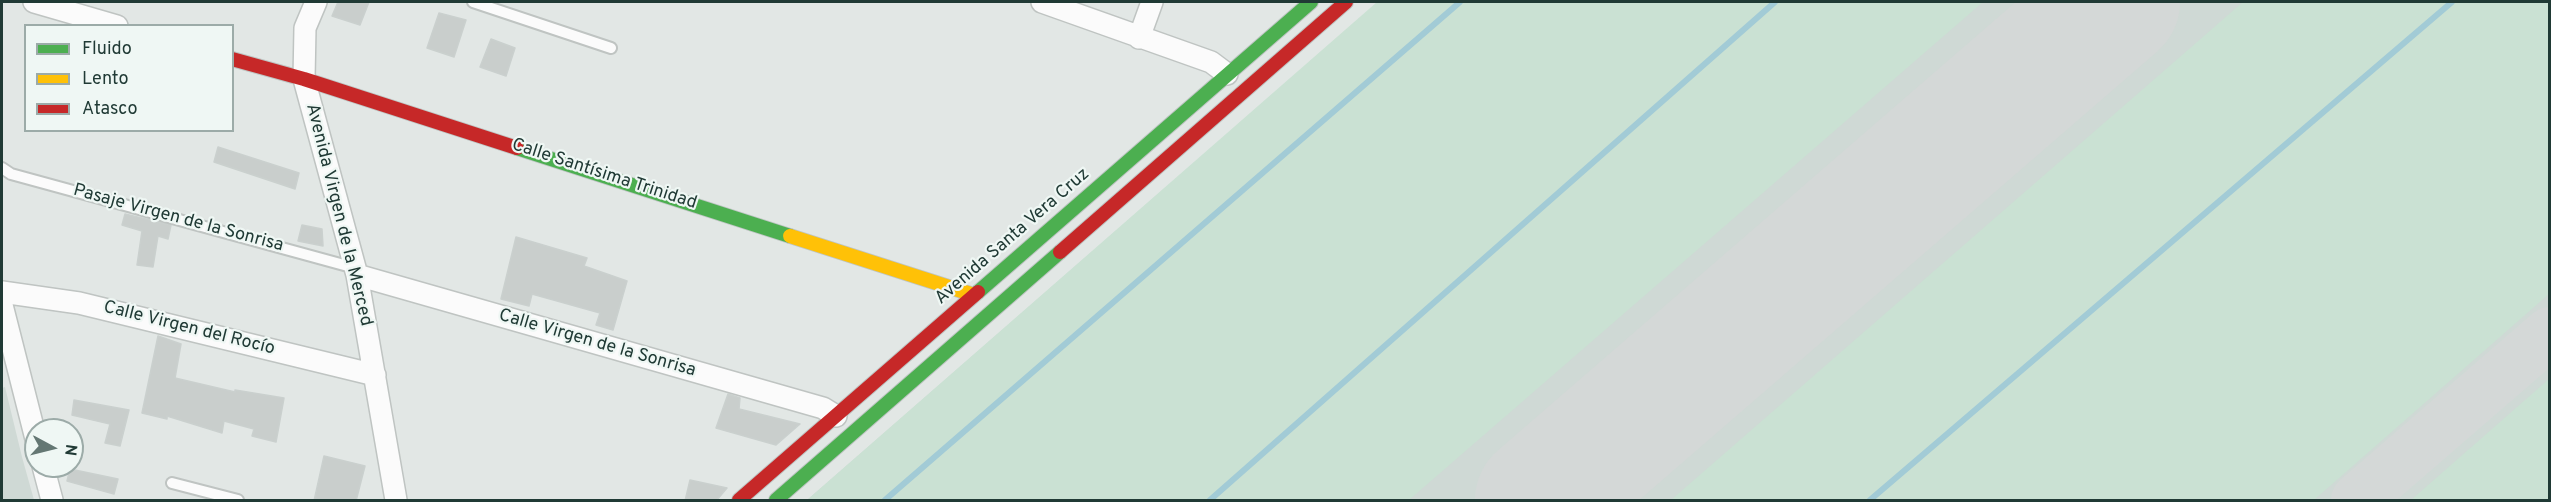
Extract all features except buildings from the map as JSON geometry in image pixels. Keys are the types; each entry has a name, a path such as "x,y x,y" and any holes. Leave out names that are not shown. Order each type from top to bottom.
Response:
{"main road":[{"name":"Avenida Santa Vera Cruz","path":"739,501 1311,2"},
{"path":"776,501 1346,2"},
{"name":"Calle Santísima Trinidad","path":"234,59 974,294"}],"street":[{"path":"34,2 110,24"},
{"name":"Avenida Virgen de la Merced","path":"316,2 305,28 304,79 356,272 396,501"},
{"path":"1042,2 1211,62 1227,74"},
{"path":"1139,38 1152,2"},
{"name":"Calle Virgen de la Sonrisa","path":"356,272 823,408 836,416"},
{"name":"Calle Virgen del Rocío","path":"2,292 79,303 375,375"},
{"path":"2,305 31,418"},
{"path":"46,478 52,501"}],"lane":[{"path":"473,2 611,48"},
{"name":"Pasaje Virgen de la Sonrisa","path":"2,168 11,174 356,272"},
{"path":"172,483 238,501"}],"shaded area":[{"path":"1378,2 2549,2 2549,500 807,500"},
{"path":"5,387 24,464 24,478 28,478 34,500 2,500 2,388"}],"green space":[{"path":"1377,2 1983,2 1409,500 807,500"},
{"path":"2243,2 2549,2 2549,294 2314,500 1671,500"},
{"path":"2549,379 2549,500 2411,500"}],"waterway":[{"path":"885,500 1460,2"},
{"path":"1210,500 1775,2"},
{"path":"1870,500 2452,2"}],"taxiway":[{"path":"2357,500 2550,333"}],"runway":[{"path":"1540,500 2115,2"}],"traffic: fast":[{"path":"978,292 1311,2"},
{"path":"517,148 790,236"},
{"path":"776,500 1060,252"}],"traffic: slow":[{"path":"790,236 974,295"}],"traffic: jam":[{"path":"1060,252 1346,2"},
{"path":"234,60 304,79 517,148"},
{"path":"739,500 978,292"}]}
